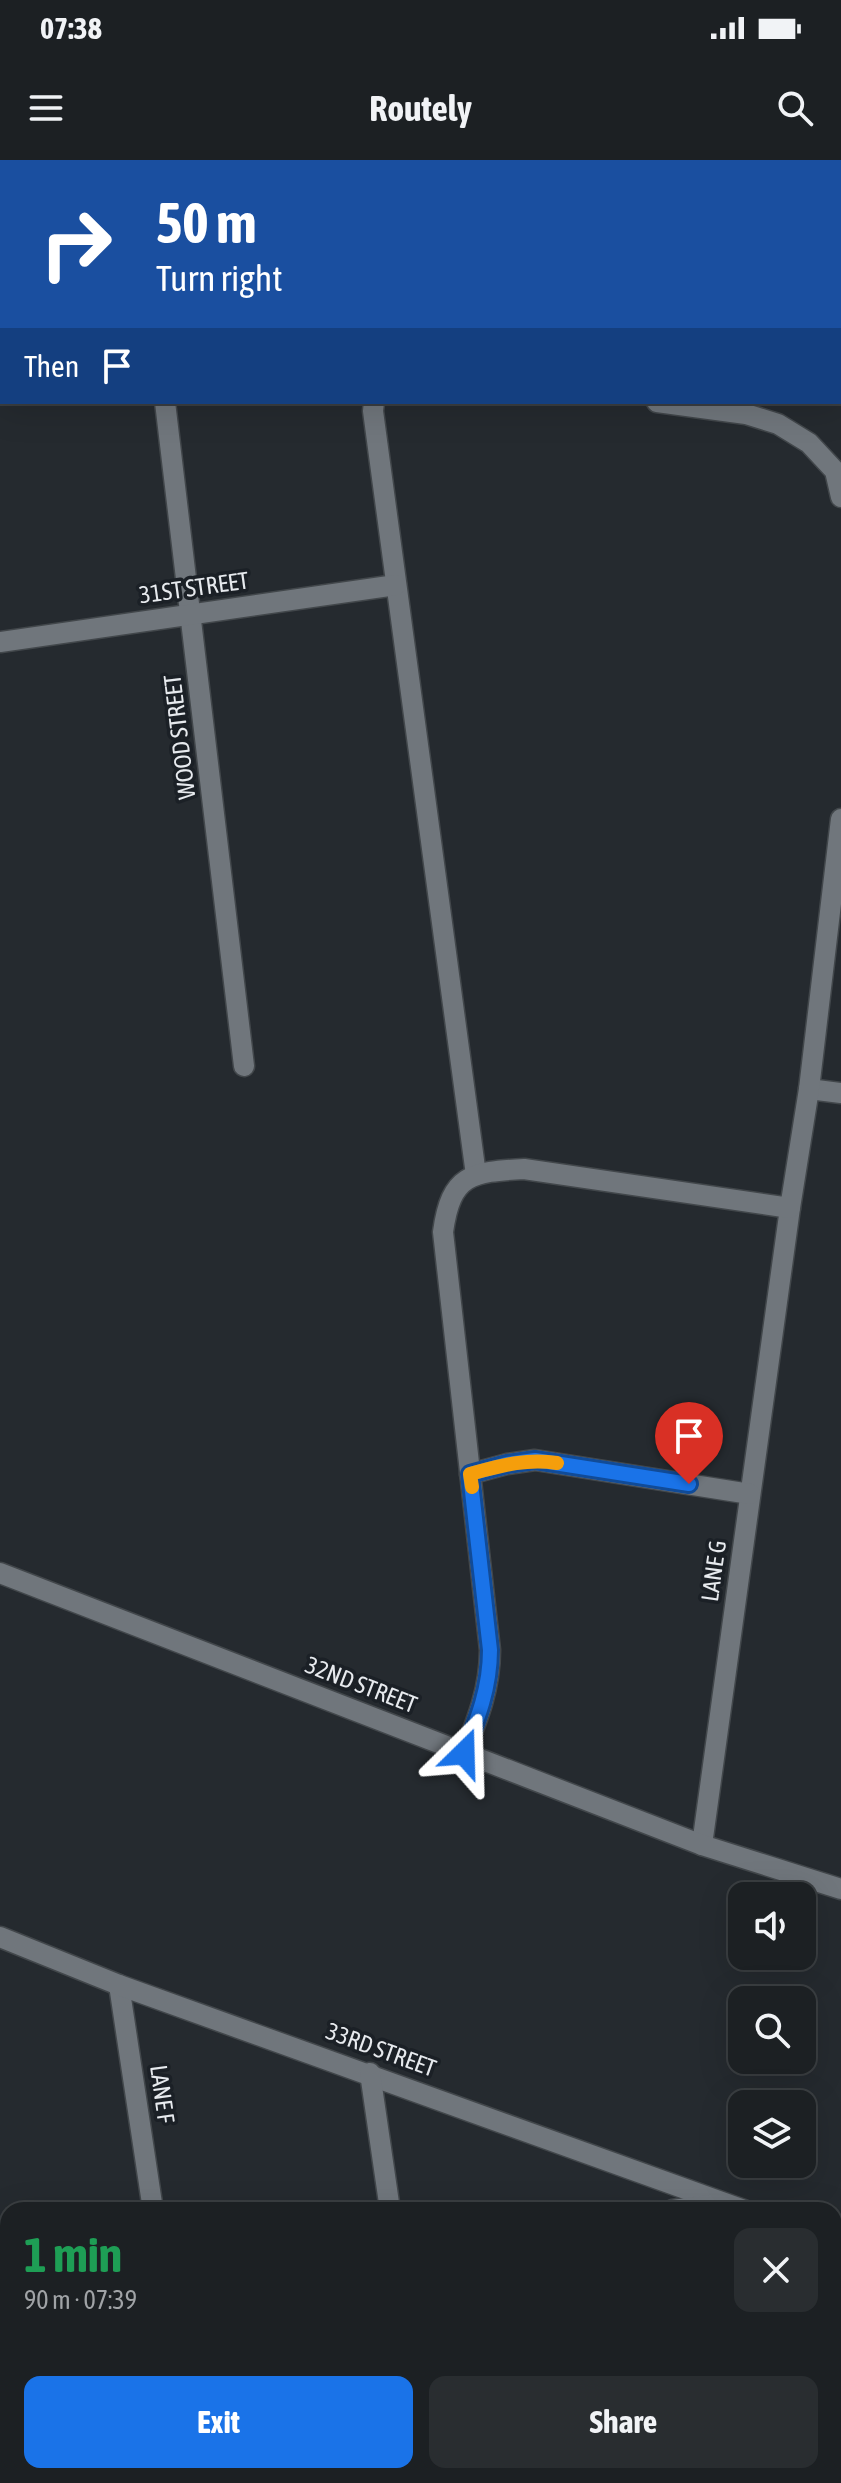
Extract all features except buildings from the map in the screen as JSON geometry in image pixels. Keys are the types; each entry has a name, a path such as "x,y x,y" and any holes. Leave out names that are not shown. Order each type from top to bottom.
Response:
{"street":[{"name":"WOOD STREET","path":"165,404 244,1066"},
{"path":"374,404 476,1175"},
{"path":"672,404 746,414 778,424 809,443 835,471 841,497"},
{"name":"31ST STREET","path":"0,642 396,585"},
{"name":"LANE G","path":"702,1845 809,1089 841,819"},
{"path":"809,1089 841,1093"},
{"path":"464,1753 481,1709 490,1678 490,1664 443,1232 446,1205 463,1180 489,1171 524,1169 790,1208"},
{"path":"470,1474 535,1460 750,1494"},
{"name":"32ND STREET","path":"0,1573 702,1845 841,1889"},
{"name":"33RD STREET","path":"0,1937 119,1985 370,2073 718,2202"},
{"name":"LANE F","path":"119,1985 152,2202"},
{"path":"370,2073 389,2202"}],"slow traffic":[{"path":"472,1487 470,1474 535,1460 557,1463"}],"route":[{"path":"464,1753 490,1678 490,1650 470,1474 535,1460 689,1484"}]}
